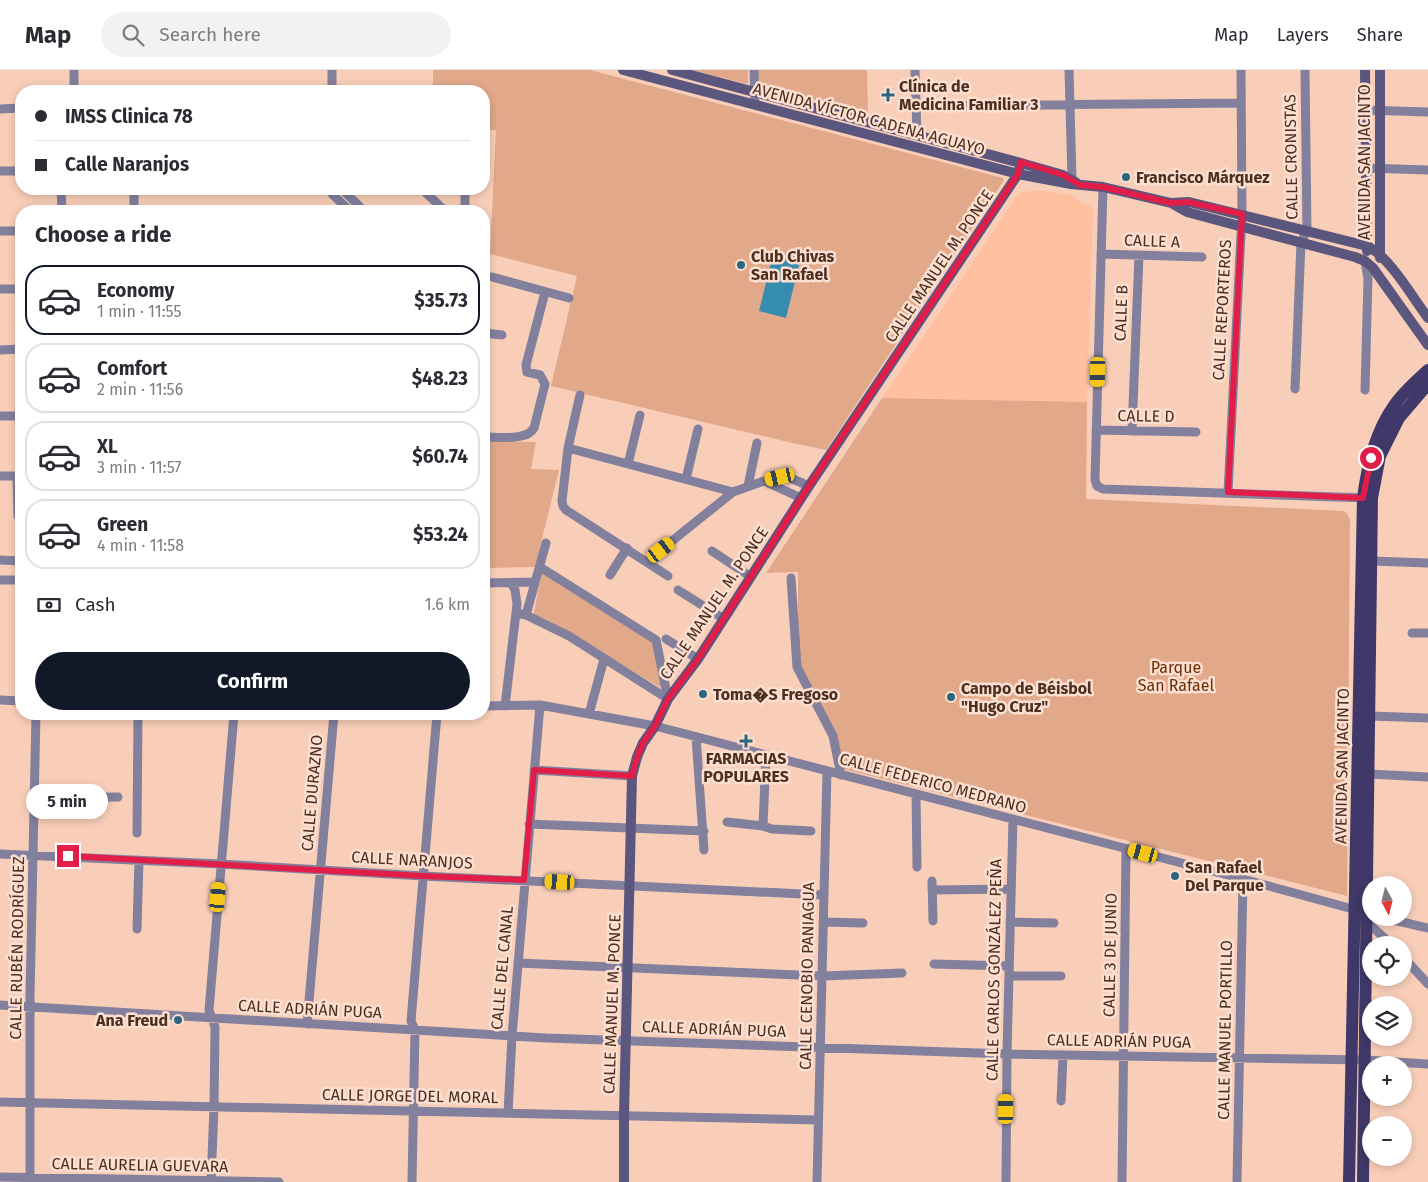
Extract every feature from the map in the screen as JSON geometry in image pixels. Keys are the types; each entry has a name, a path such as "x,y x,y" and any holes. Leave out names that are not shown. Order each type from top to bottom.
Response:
{"main road":[{"name":"AVENIDA SAN JACINTO","path":"1364,876 1368,498 1374,444 1393,406 1412,384 1428,370"},
{"name":"AVENIDA SAN JACINTO","path":"1365,876 1372,561 1368,498 1380,456 1399,418 1428,384"},
{"name":"AVENIDA SAN JACINTO","path":"1349,1182 1352,1060 1363,926"},
{"name":"AVENIDA SAN JACINTO","path":"1364,926 1366,1056"},
{"name":"AVENIDA SAN JACINTO","path":"1363,1182 1365,1106"}],"street":[{"path":"74,70 74,85"},
{"path":"332,70 332,85"},
{"name":"AVENIDA VÍCTOR CADENA AGUAYO","path":"623,70 1018,174 1103,187 1171,203 1187,212 1365,261"},
{"name":"AVENIDA VÍCTOR CADENA AGUAYO","path":"672,70 1021,162 1063,175 1074,183"},
{"path":"754,70 755,105"},
{"path":"915,70 917,135"},
{"path":"1069,70 1074,183"},
{"name":"CALLE REPORTEROS","path":"1228,492 1242,214 1241,70"},
{"name":"CALLE CRONISTAS","path":"1301,243 1307,230 1305,70"},
{"name":"AVENIDA SAN JACINTO","path":"1365,70 1367,246 1365,261 1375,270 1428,345"},
{"name":"AVENIDA SAN JACINTO","path":"1375,270 1380,255 1380,70"},
{"path":"916,106 1241,103"},
{"path":"0,108 15,108"},
{"path":"1365,110 1428,112"},
{"name":"CALLE MANUEL M. PONCE","path":"624,1182 632,776 640,750 655,726 668,699 698,659 801,498 1018,174 1021,162"},
{"path":"1366,168 1428,170"},
{"path":"0,171 15,170"},
{"path":"1103,187 1096,430 1097,486 1103,489 1368,498"},
{"path":"134,195 134,203"},
{"path":"333,195 343,205"},
{"path":"348,195 358,205"},
{"path":"428,195 439,205"},
{"path":"351,205 354,201"},
{"name":"AVENIDA VÍCTOR CADENA AGUAYO","path":"1171,203 1188,202 1367,246"},
{"path":"0,231 15,231"},
{"path":"1295,388 1301,243"},
{"name":"AVENIDA SAN JACINTO","path":"1367,246 1380,255 1428,318"},
{"name":"CALLE A","path":"1101,254 1202,258"},
{"name":"CALLE B","path":"1132,431 1139,255"},
{"path":"1365,261 1368,279 1365,390"},
{"path":"1368,279 1375,270"},
{"path":"492,277 569,298"},
{"path":"0,289 15,289"},
{"path":"490,437 523,436 530,434 534,428 544,381 540,375 529,373 526,365 545,292"},
{"path":"490,334 502,335"},
{"path":"0,350 15,349"},
{"path":"580,395 568,448 562,501 564,509 668,576"},
{"path":"628,464 640,415"},
{"path":"0,416 15,416"},
{"path":"686,479 698,430"},
{"name":"CALLE D","path":"1096,430 1196,432"},
{"path":"748,486 757,443"},
{"path":"568,448 734,492"},
{"path":"0,476 15,476"},
{"path":"647,561 734,492 780,477 788,477 809,486"},
{"path":"764,481 801,498"},
{"path":"526,615 546,543"},
{"path":"610,575 627,548"},
{"path":"712,550 750,577"},
{"path":"0,560 15,561"},
{"path":"1372,561 1428,563"},
{"path":"540,567 656,640 668,699"},
{"path":"791,578 797,667 833,736 841,774"},
{"path":"0,580 15,580"},
{"path":"490,583 535,582"},
{"path":"505,706 516,613 516,598 511,583"},
{"path":"678,590 724,619"},
{"path":"516,613 526,615 568,636 668,699"},
{"path":"1412,633 1428,633"},
{"path":"666,639 698,659"},
{"path":"589,714 604,659"},
{"path":"0,700 15,701"},
{"name":"CALLE FEDERICO MEDRANO","path":"490,706 540,705 655,726 1243,879 1362,915"},
{"name":"CALLE DEL CANAL","path":"508,1113 524,880 540,705"},
{"path":"1370,716 1428,718"},
{"name":"CALLE RUBÉN RODRÍGUEZ","path":"31,1180 30,1007 36,720"},
{"path":"137,833 138,720"},
{"path":"211,1181 215,1027 209,1010 233,720"},
{"name":"CALLE DURAZNO","path":"307,1024 334,720"},
{"path":"412,1182 416,1030 411,1021 436,720"},
{"path":"696,737 704,850"},
{"path":"763,826 766,755"},
{"path":"534,770 632,776"},
{"name":"CALLE CENOBIO PANIAGUA","path":"817,1182 827,771"},
{"path":"1369,774 1428,777"},
{"path":"916,794 917,867"},
{"path":"34,798 118,797"},
{"name":"CALLE CARLOS GONZÁLEZ PEÑA","path":"1006,1182 1013,819"},
{"path":"727,822 763,826 772,829 811,831"},
{"path":"529,824 704,831"},
{"name":"CALLE 3 DE JUNIO","path":"1122,1182 1126,848"},
{"name":"CALLE NARANJOS","path":"0,854 823,895"},
{"path":"137,929 139,860"},
{"name":"CALLE MANUEL PORTILLO","path":"1237,1182 1243,879"},
{"path":"933,921 932,886 1011,889"},
{"path":"823,922 863,923"},
{"path":"1010,922 1054,923"},
{"path":"1412,924 1428,928"},
{"path":"1374,926 1383,936"},
{"path":"518,962 822,976 902,973"},
{"path":"934,964 1009,966"},
{"path":"1412,967 1428,984"},
{"path":"1009,976 1061,976"},
{"name":"CALLE ADRIÁN PUGA","path":"0,1004 212,1019 626,1041 1007,1054 1362,1060"},
{"path":"1061,1101 1062,1055"},
{"name":"CALLE ADRIÁN PUGA","path":"1412,1063 1428,1064"},
{"name":"CALLE JORGE DEL MORAL","path":"0,1102 818,1120"},
{"name":"CALLE AURELIA GUEVARA","path":"0,1177 31,1180 279,1182"}],"shaded area":[{"path":"1038,190 1069,194 1093,208 1087,402 882,398 1017,195 1022,192"}],"green space":[{"name":"Club Chivas San Rafael","path":"433,70 590,70 1003,178 1004,180 826,450 551,386 577,276 490,254 496,130 490,130 490,85 433,85"},
{"path":"691,70 748,70 748,84"},
{"path":"758,70 867,70 868,113 758,86"},
{"name":"Parque San Rafael","path":"882,398 1087,402 1086,499 1343,511 1347,513 1350,520 1347,896 843,769 801,671 798,648 798,572 766,573"},
{"path":"490,441 536,442 531,469 559,470 535,567 490,568"},
{"path":"542,573 654,641 663,689 545,619 533,616"}],"water":[{"path":"774,251 801,257 786,318 759,311"}],"place":[{"name":"Clínica de Medicina Familiar 3","path":"888,95"},
{"name":"Francisco Márquez","path":"1126,177"},
{"name":"Club Chivas San Rafael","path":"741,265"},
{"name":"Toma�S Fregoso","path":"703,694"},
{"name":"Campo de Béisbol \"Hugo Cruz\"","path":"951,697"},
{"name":"FARMACIAS POPULARES","path":"746,741"},
{"name":"San Rafael Del Parque","path":"1175,876"},
{"name":"Ana Freud","path":"178,1020"}],"route":[{"path":"68,856 524,880 534,770 632,776 643,743 655,726 668,699 698,659 809,486 1018,174 1021,162 1063,175 1080,185 1103,187 1171,203 1188,202 1242,214 1228,492 1363,498 1371,458"}]}
